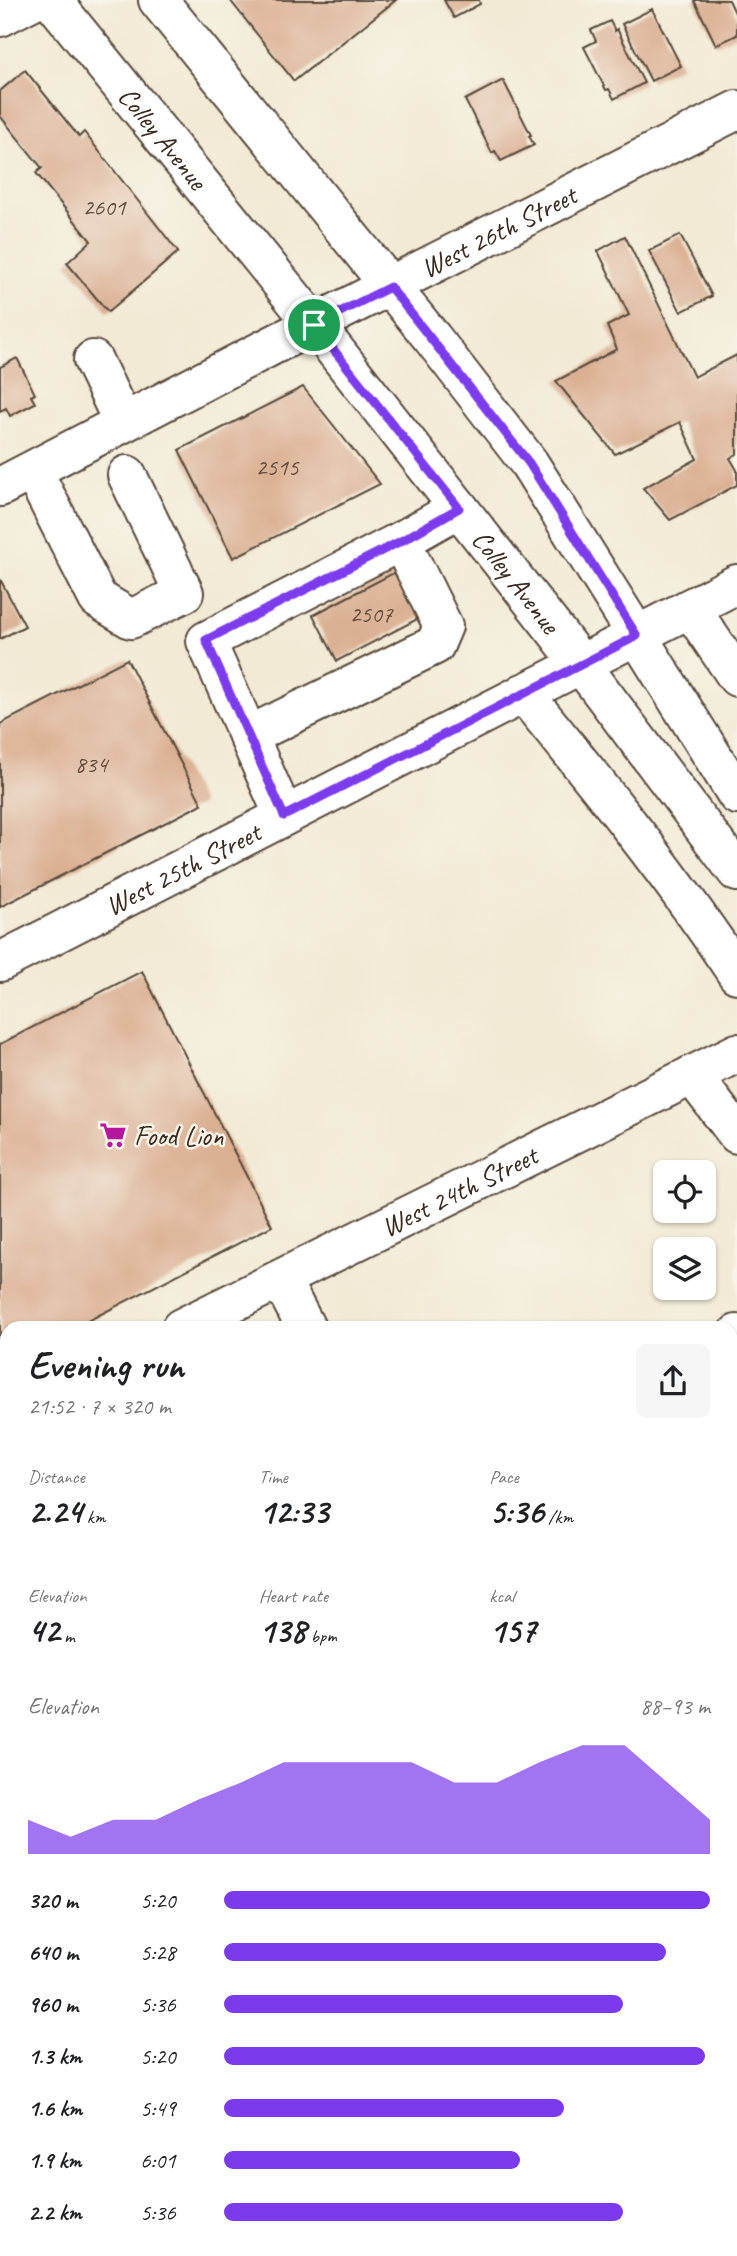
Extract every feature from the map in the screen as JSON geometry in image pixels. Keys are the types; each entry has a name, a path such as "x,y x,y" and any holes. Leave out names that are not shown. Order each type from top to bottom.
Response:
{"main road":[{"path":"0,17 33,0"},
{"name":"Colley Avenue","path":"52,0 459,508 581,664 737,872"},
{"path":"158,0 529,463 737,795"},
{"name":"West 26th Street","path":"16,479 737,110"},
{"path":"93,360 124,422"},
{"path":"127,475 206,640 284,816"},
{"path":"16,479 98,599 131,620 184,593"},
{"path":"206,640 401,541 459,508"},
{"path":"248,736 436,645 443,626 401,541"},
{"name":"West 25th Street","path":"0,962 737,584"},
{"path":"690,608 737,677"},
{"path":"523,693 611,800 705,926 737,974"},
{"name":"West 24th Street","path":"196,1321 737,1053"},
{"path":"692,1075 737,1134"},
{"path":"281,1280 302,1321"}],"building":[{"path":"230,0 396,0 294,81"},
{"path":"444,0 479,0 480,4 454,18"},
{"path":"694,0 729,0 737,17 737,35 716,45"},
{"path":"652,9 681,66 651,81 622,24"},
{"path":"610,21 615,31 617,29 644,83 614,99 609,89 606,90 584,47 596,41 591,30"},
{"path":"25,70 79,137 84,132 178,252 108,312 67,263 91,241 36,173 42,168 0,116 0,91"},
{"path":"503,80 534,145 501,161 495,151 492,153 465,100"},
{"path":"680,235 712,296 681,312 649,251"},
{"path":"625,236 694,377 737,355 737,454 730,458 737,470 737,485 670,520 643,488 697,459 680,422 615,454 556,381 617,349 607,326 629,315 598,251"},
{"path":"17,358 35,394 31,396 35,403 10,416 6,408 0,411 0,367"},
{"path":"303,387 380,484 233,558 179,450"},
{"path":"405,567 429,613 337,661 313,615"},
{"path":"0,579 25,626 0,639"},
{"path":"127,659 202,804 0,907 0,724"},
{"name":"Food Lion","path":"142,971 272,1226 88,1321 0,1321 0,1044"}],"place":[{"name":"Food Lion","path":"113,1135"}],"route":[{"path":"390,287 529,463 637,636 284,816 206,640 401,541 459,508 314,325 390,287"}]}
